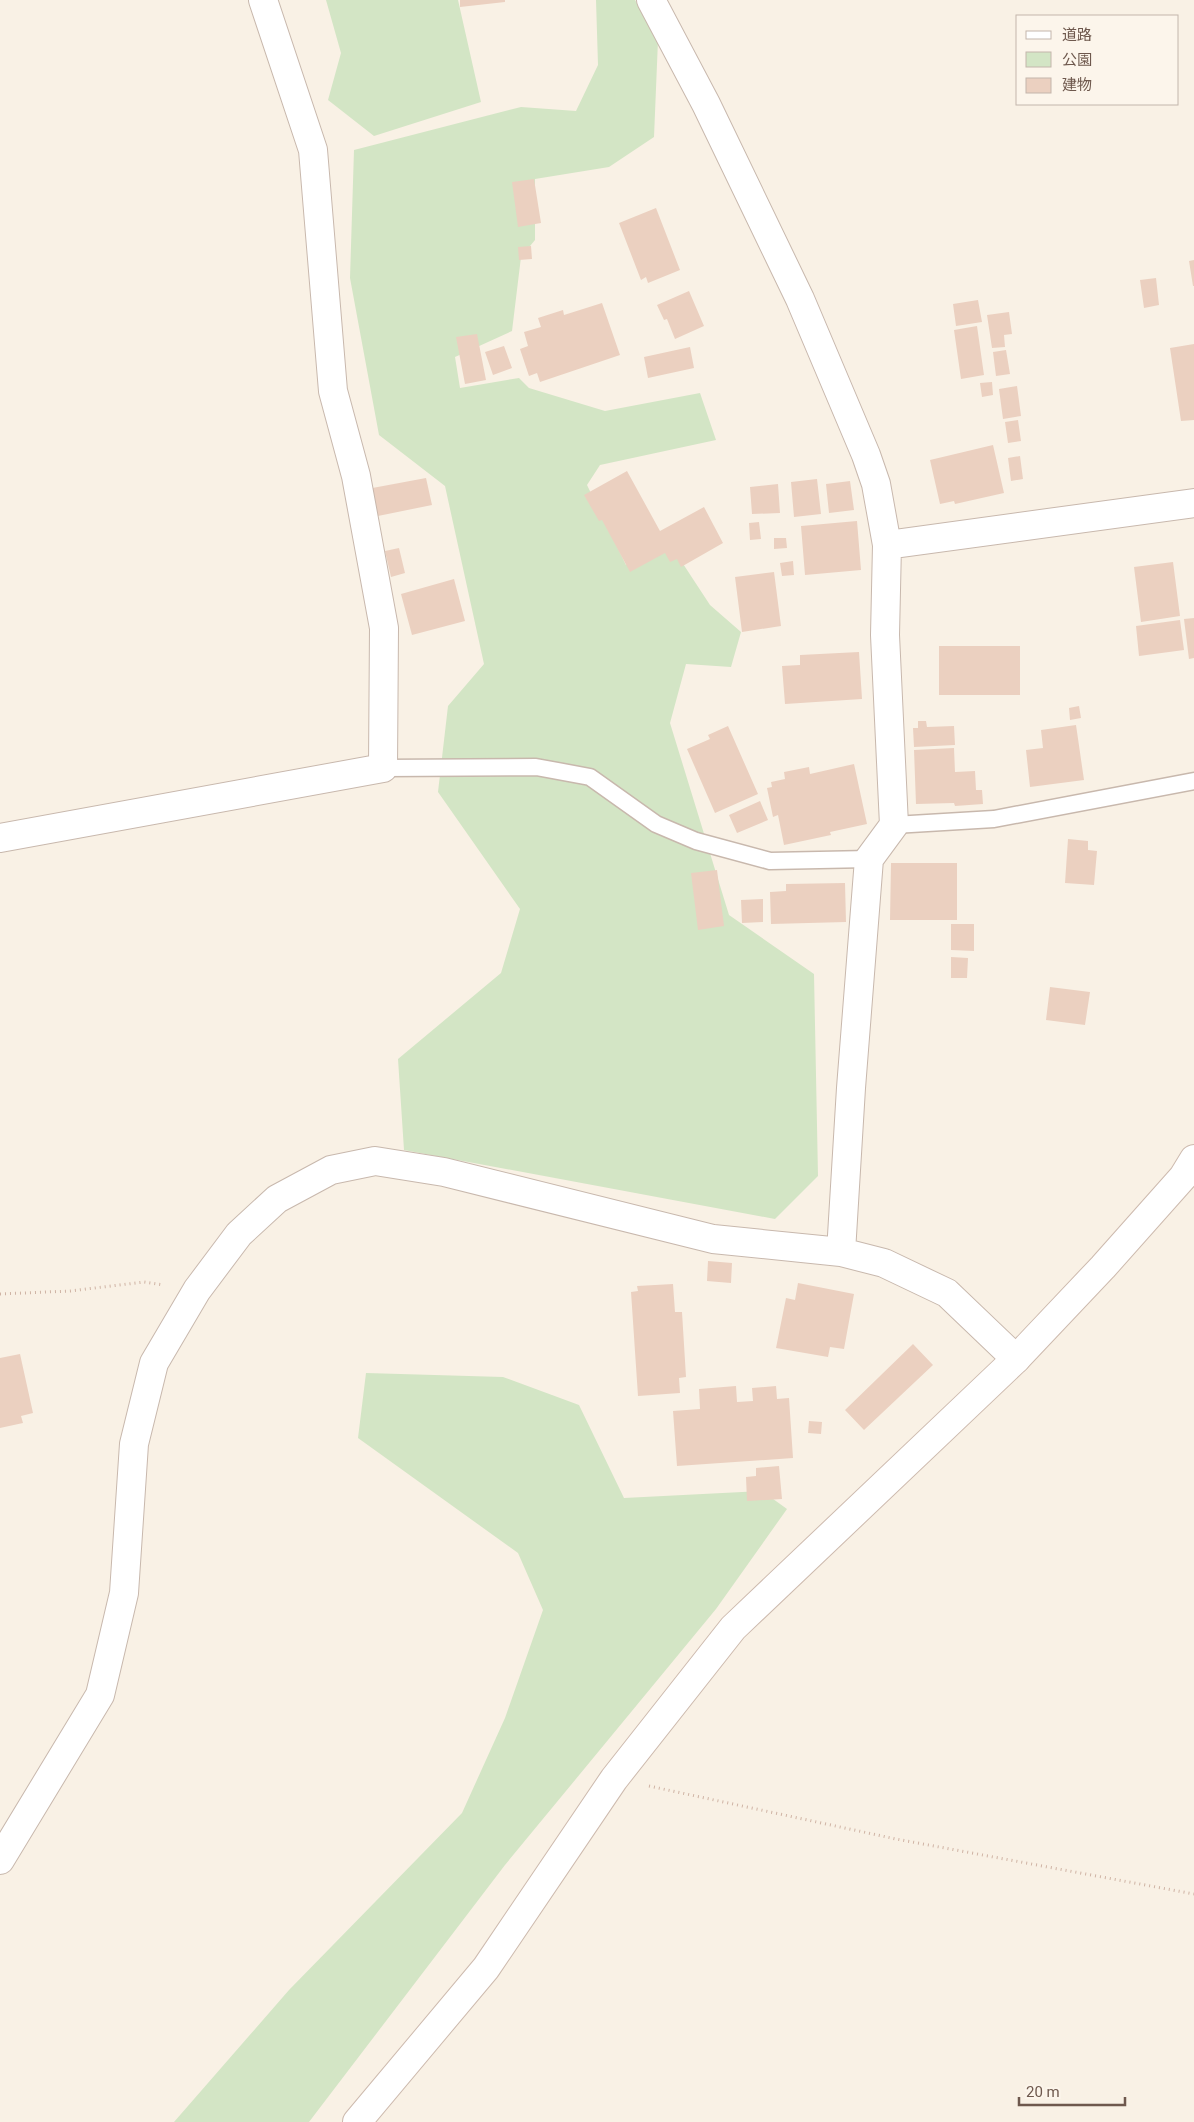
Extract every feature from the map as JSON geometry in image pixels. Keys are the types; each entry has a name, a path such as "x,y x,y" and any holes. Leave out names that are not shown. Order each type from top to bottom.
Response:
{"street":[{"path":"0,838 383,768 384,628 356,476 333,391 313,150 263,0"},
{"path":"651,0 706,104 800,299 866,455 876,484 887,545 885,635 894,825 869,859 851,1088 842,1252"},
{"path":"887,545 1194,503"},
{"path":"357,2122 486,1968 614,1779 733,1628 1016,1359 1103,1268 1183,1177 1194,1159"},
{"path":"0,1860 100,1695 124,1593 134,1444 154,1363 197,1290 239,1234 277,1199 331,1170 375,1161 444,1172 713,1239 842,1252 884,1262 947,1293 1016,1359"}],"lane":[{"path":"383,768 536,768 590,777 656,824 696,841 770,861 869,859"},
{"path":"894,825 994,819 1194,781"}],"path":[{"path":"0,1294 70,1291 144,1282 197,1290"},
{"path":"614,1779 896,1839 1194,1894"}],"green space":[{"path":"326,0 458,0 481,102 374,136 328,100 341,53"},
{"path":"596,0 635,0 658,40 654,137 609,167 535,179 535,240 521,257 512,331 455,357 460,388 519,378 529,388 605,411 700,393 716,440 600,465 587,485 626,565 672,547 710,605 741,632 731,667 686,664 670,723 729,915 814,974 818,1176 775,1219 404,1150 398,1059 501,973 520,909 438,792 448,706 484,664 445,486 379,435 350,278 354,150 521,107 576,111 598,65"},
{"path":"366,1373 503,1377 579,1405 624,1498 762,1491 787,1509 716,1609 505,1865 309,2122 174,2122 289,1990 462,1813 505,1718 543,1610 518,1553 358,1438"}],"building":[{"path":"460,0 505,0 505,2 460,7"},
{"path":"534,179 541,223 518,227 512,182"},
{"path":"656,208 680,270 648,283 646,277 641,280 619,223"},
{"path":"531,246 532,259 519,260 518,247"},
{"path":"1194,260 1194,286 1193,286 1189,261"},
{"path":"1156,278 1159,305 1144,308 1140,280"},
{"path":"689,291 704,326 675,339 667,319 664,320 657,305"},
{"path":"978,300 982,322 956,326 953,304"},
{"path":"602,303 620,355 540,382 537,373 529,376 520,349 528,346 524,332 541,327 538,318 563,310 564,315"},
{"path":"1009,312 1012,334 1004,335 1005,347 992,348 987,315"},
{"path":"977,326 984,375 961,379 954,330"},
{"path":"477,334 486,380 465,384 456,337"},
{"path":"1194,344 1194,420 1181,421 1170,348"},
{"path":"504,346 512,368 493,375 485,352"},
{"path":"690,347 694,368 648,378 644,357"},
{"path":"1006,350 1010,374 996,376 993,352"},
{"path":"992,382 993,395 982,397 980,383"},
{"path":"1017,386 1021,416 1003,419 999,389"},
{"path":"1018,420 1021,441 1008,443 1005,422"},
{"path":"993,445 1004,493 955,504 954,501 940,504 930,460"},
{"path":"1020,456 1023,479 1011,481 1008,458"},
{"path":"627,471 660,531 704,507 723,543 681,567 677,559 670,562 665,553 630,572 602,520 599,521 584,495"},
{"path":"426,478 432,505 373,517 367,489"},
{"path":"817,479 821,514 794,517 791,482"},
{"path":"850,481 854,510 829,513 826,484"},
{"path":"778,484 780,513 752,514 750,487"},
{"path":"857,521 861,570 805,575 801,526"},
{"path":"759,522 761,539 750,540 749,523"},
{"path":"774,538 786,538 787,548 774,549"},
{"path":"399,548 405,573 391,577 385,551"},
{"path":"793,561 794,575 782,576 780,563"},
{"path":"1173,562 1180,616 1141,622 1134,567"},
{"path":"774,572 781,626 742,632 735,577"},
{"path":"454,579 465,621 412,635 401,594"},
{"path":"1194,618 1194,658 1189,659 1184,619"},
{"path":"1180,620 1184,650 1139,656 1136,626"},
{"path":"939,646 1020,646 1020,695 939,695"},
{"path":"859,652 862,699 785,704 782,666 800,665 800,655"},
{"path":"1079,706 1081,718 1070,720 1069,708"},
{"path":"918,721 926,721 927,727 954,726 955,745 914,747 913,728 918,728"},
{"path":"1076,725 1084,780 1030,787 1026,750 1043,748 1041,730"},
{"path":"728,726 758,794 715,813 687,749 710,739 708,735"},
{"path":"954,748 955,772 975,771 976,790 982,790 983,804 955,806 954,803 916,804 914,750"},
{"path":"854,764 867,824 830,832 831,835 784,845 778,815 773,817 767,788 772,787 771,782 785,779 784,772 809,767 810,774"},
{"path":"760,801 768,820 737,833 729,815"},
{"path":"1068,839 1088,841 1088,850 1097,851 1094,885 1065,883"},
{"path":"891,863 957,863 957,920 890,920"},
{"path":"717,870 724,926 698,930 691,873"},
{"path":"845,883 846,922 771,924 770,892 786,891 786,884"},
{"path":"763,899 763,922 742,923 741,900"},
{"path":"951,924 974,924 974,951 951,950"},
{"path":"951,957 968,958 967,978 951,978"},
{"path":"1050,987 1090,992 1085,1025 1046,1020"},
{"path":"708,1261 732,1263 731,1283 707,1281"},
{"path":"798,1283 854,1294 844,1349 830,1347 828,1357 776,1348 786,1298 795,1300"},
{"path":"673,1284 675,1312 682,1312 686,1377 679,1378 680,1393 638,1396 631,1292 638,1291 637,1286"},
{"path":"913,1344 933,1365 864,1430 845,1410"},
{"path":"20,1354 33,1413 21,1416 23,1423 0,1428 0,1358"},
{"path":"736,1386 737,1402 753,1401 752,1388 776,1386 777,1399 789,1398 793,1458 677,1466 673,1411 700,1409 699,1389"},
{"path":"809,1421 822,1422 821,1434 808,1433"},
{"path":"779,1466 782,1499 747,1501 746,1477 756,1476 756,1468"}]}
